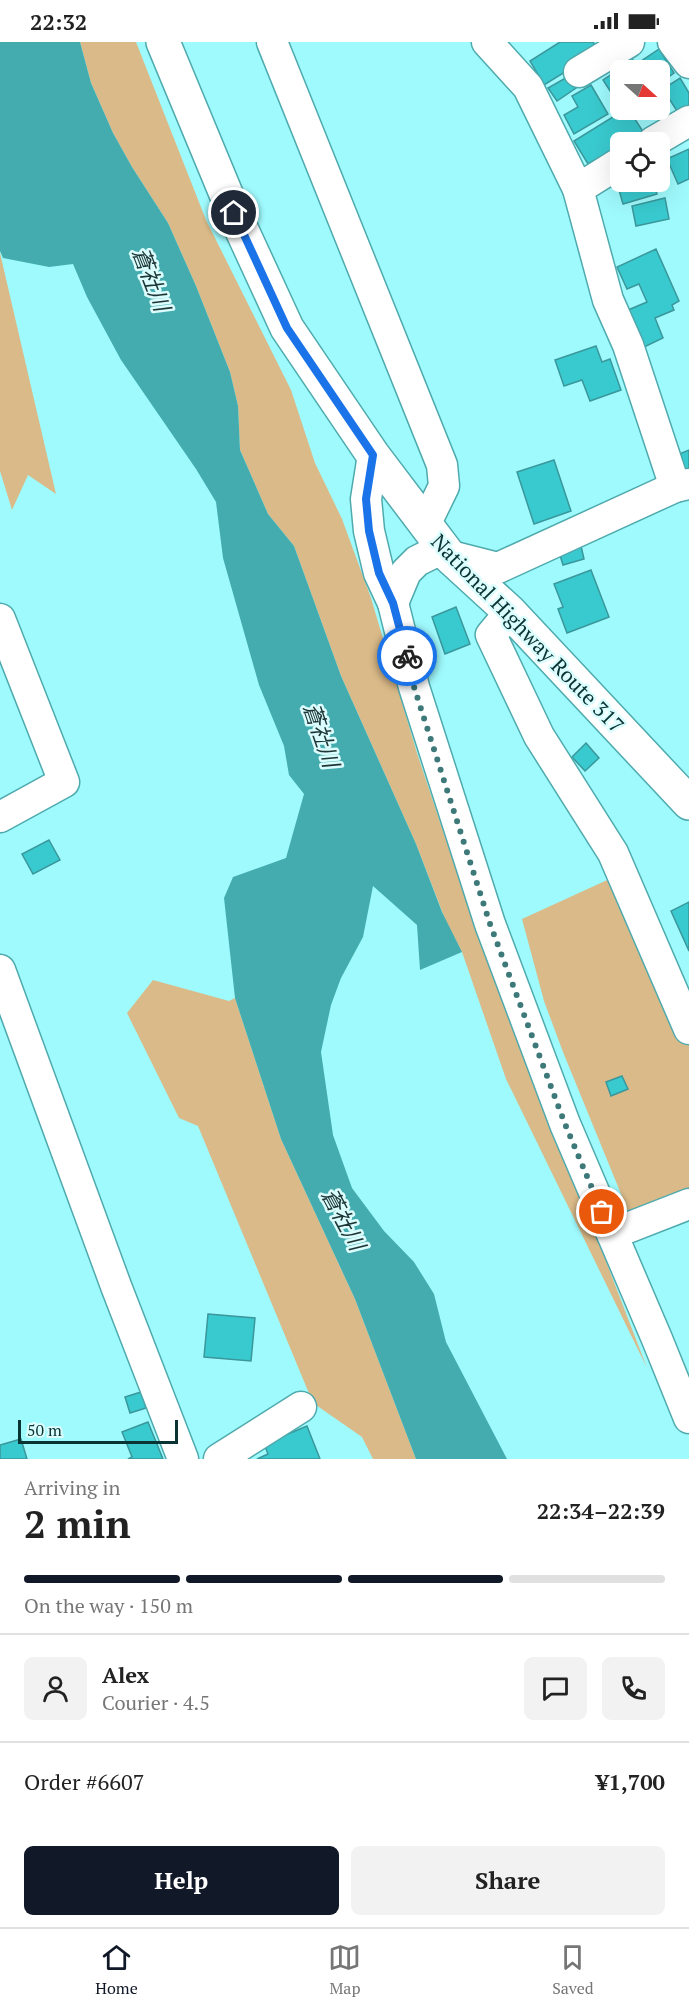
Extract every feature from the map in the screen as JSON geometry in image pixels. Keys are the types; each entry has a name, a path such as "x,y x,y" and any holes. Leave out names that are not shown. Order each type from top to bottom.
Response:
{"highway":[{"name":"National Highway Route 317","path":"163,42 234,213 287,328 373,455 451,558 510,612 689,803"}],"street":[{"path":"272,42 442,465 444,486 425,525"},
{"path":"393,603 406,572 417,561 435,552 451,558 498,568 682,485 609,300 578,189 528,87 487,42"},
{"path":"579,72 629,42"},
{"path":"673,42 689,63"},
{"path":"669,132 689,120"},
{"path":"578,189 610,169"},
{"path":"373,455 366,499 369,531 379,573 393,603 414,687 490,924 561,1114 689,1418"},
{"path":"510,612 491,635 539,736 613,853 689,1029"},
{"path":"0,619 64,782 0,818"},
{"path":"0,970 116,1286 183,1459"},
{"path":"612,1234 689,1204"},
{"path":"219,1459 301,1407"}],"shaded area":[{"path":"80,42 136,42 206,220 291,390 315,463 342,519 371,598 417,753 479,939 647,1368 506,1079 462,952 445,919 416,844 341,676 294,546 268,514 240,450 238,406 230,372 196,286 168,223 113,133 91,83"},
{"path":"0,253 56,494 28,475 12,510 0,471"},
{"path":"616,876 689,1042 689,1195 642,1215 628,1211 563,1052 544,1001 522,919"},
{"path":"153,980 229,1001 235,998 281,1139 355,1299 416,1459 373,1459 362,1437 313,1403 198,1126 179,1118 127,1013"}],"water":[{"name":"蒼社川","path":"0,42 80,42 91,83 113,133 168,223 196,286 230,372 238,406 240,450 268,514 294,546 341,676 416,844 442,912 462,952 420,970 417,925 373,886 363,937 341,978 331,1005 321,1052 333,1135 352,1188 384,1231 414,1262 434,1294 446,1342 507,1459 416,1459 355,1299 281,1139 235,998 224,898 233,877 286,858 304,794 289,775 284,746 259,685 223,558 216,502 121,360 87,297 73,264 49,267 3,258 0,251"}],"building":[{"path":"560,42 593,42 599,51 544,85 530,61"},
{"path":"659,49 666,60 642,60"},
{"path":"610,75 610,91 603,80"},
{"path":"569,76 576,88 557,101 548,88"},
{"path":"680,78 689,93 689,115 682,119 670,100 670,84"},
{"path":"591,85 608,114 574,134 564,115 578,107 572,96"},
{"path":"610,119 636,120 643,132 610,132 610,159 604,163 600,157 588,164 574,141"},
{"path":"689,149 689,179 678,184 670,166 670,158"},
{"path":"620,192 656,192 657,194 623,204"},
{"path":"665,198 669,219 636,226 632,206"},
{"path":"656,249 679,301 672,305 674,310 655,318 663,338 638,350 621,313 647,302 639,284 627,289 617,267"},
{"path":"596,346 602,362 610,359 621,390 590,401 582,380 564,386 555,360"},
{"path":"689,450 689,477 672,457"},
{"path":"554,460 571,511 534,524 517,472"},
{"path":"581,546 584,559 563,565 559,552"},
{"path":"591,570 609,617 567,633 558,609 563,607 554,584"},
{"path":"456,607 470,644 445,654 432,617"},
{"path":"586,743 599,758 585,771 572,757"},
{"path":"49,840 60,860 33,874 22,854"},
{"path":"689,902 689,951 671,911"},
{"path":"622,1076 628,1089 611,1096 606,1082"},
{"path":"208,1314 255,1318 251,1361 204,1357"},
{"path":"141,1392 146,1408 130,1413 125,1397"},
{"path":"148,1422 163,1459 128,1459 132,1457 122,1432"},
{"path":"307,1426 320,1459 257,1459 268,1454 264,1444"},
{"path":"21,1439 27,1459 0,1459 0,1445"}],"way so far":[{"path":"407,656 414,687 490,924 565,1124 602,1212"}],"route":[{"path":"234,213 287,328 373,455 366,499 369,531 379,573 393,603 407,656"}]}
